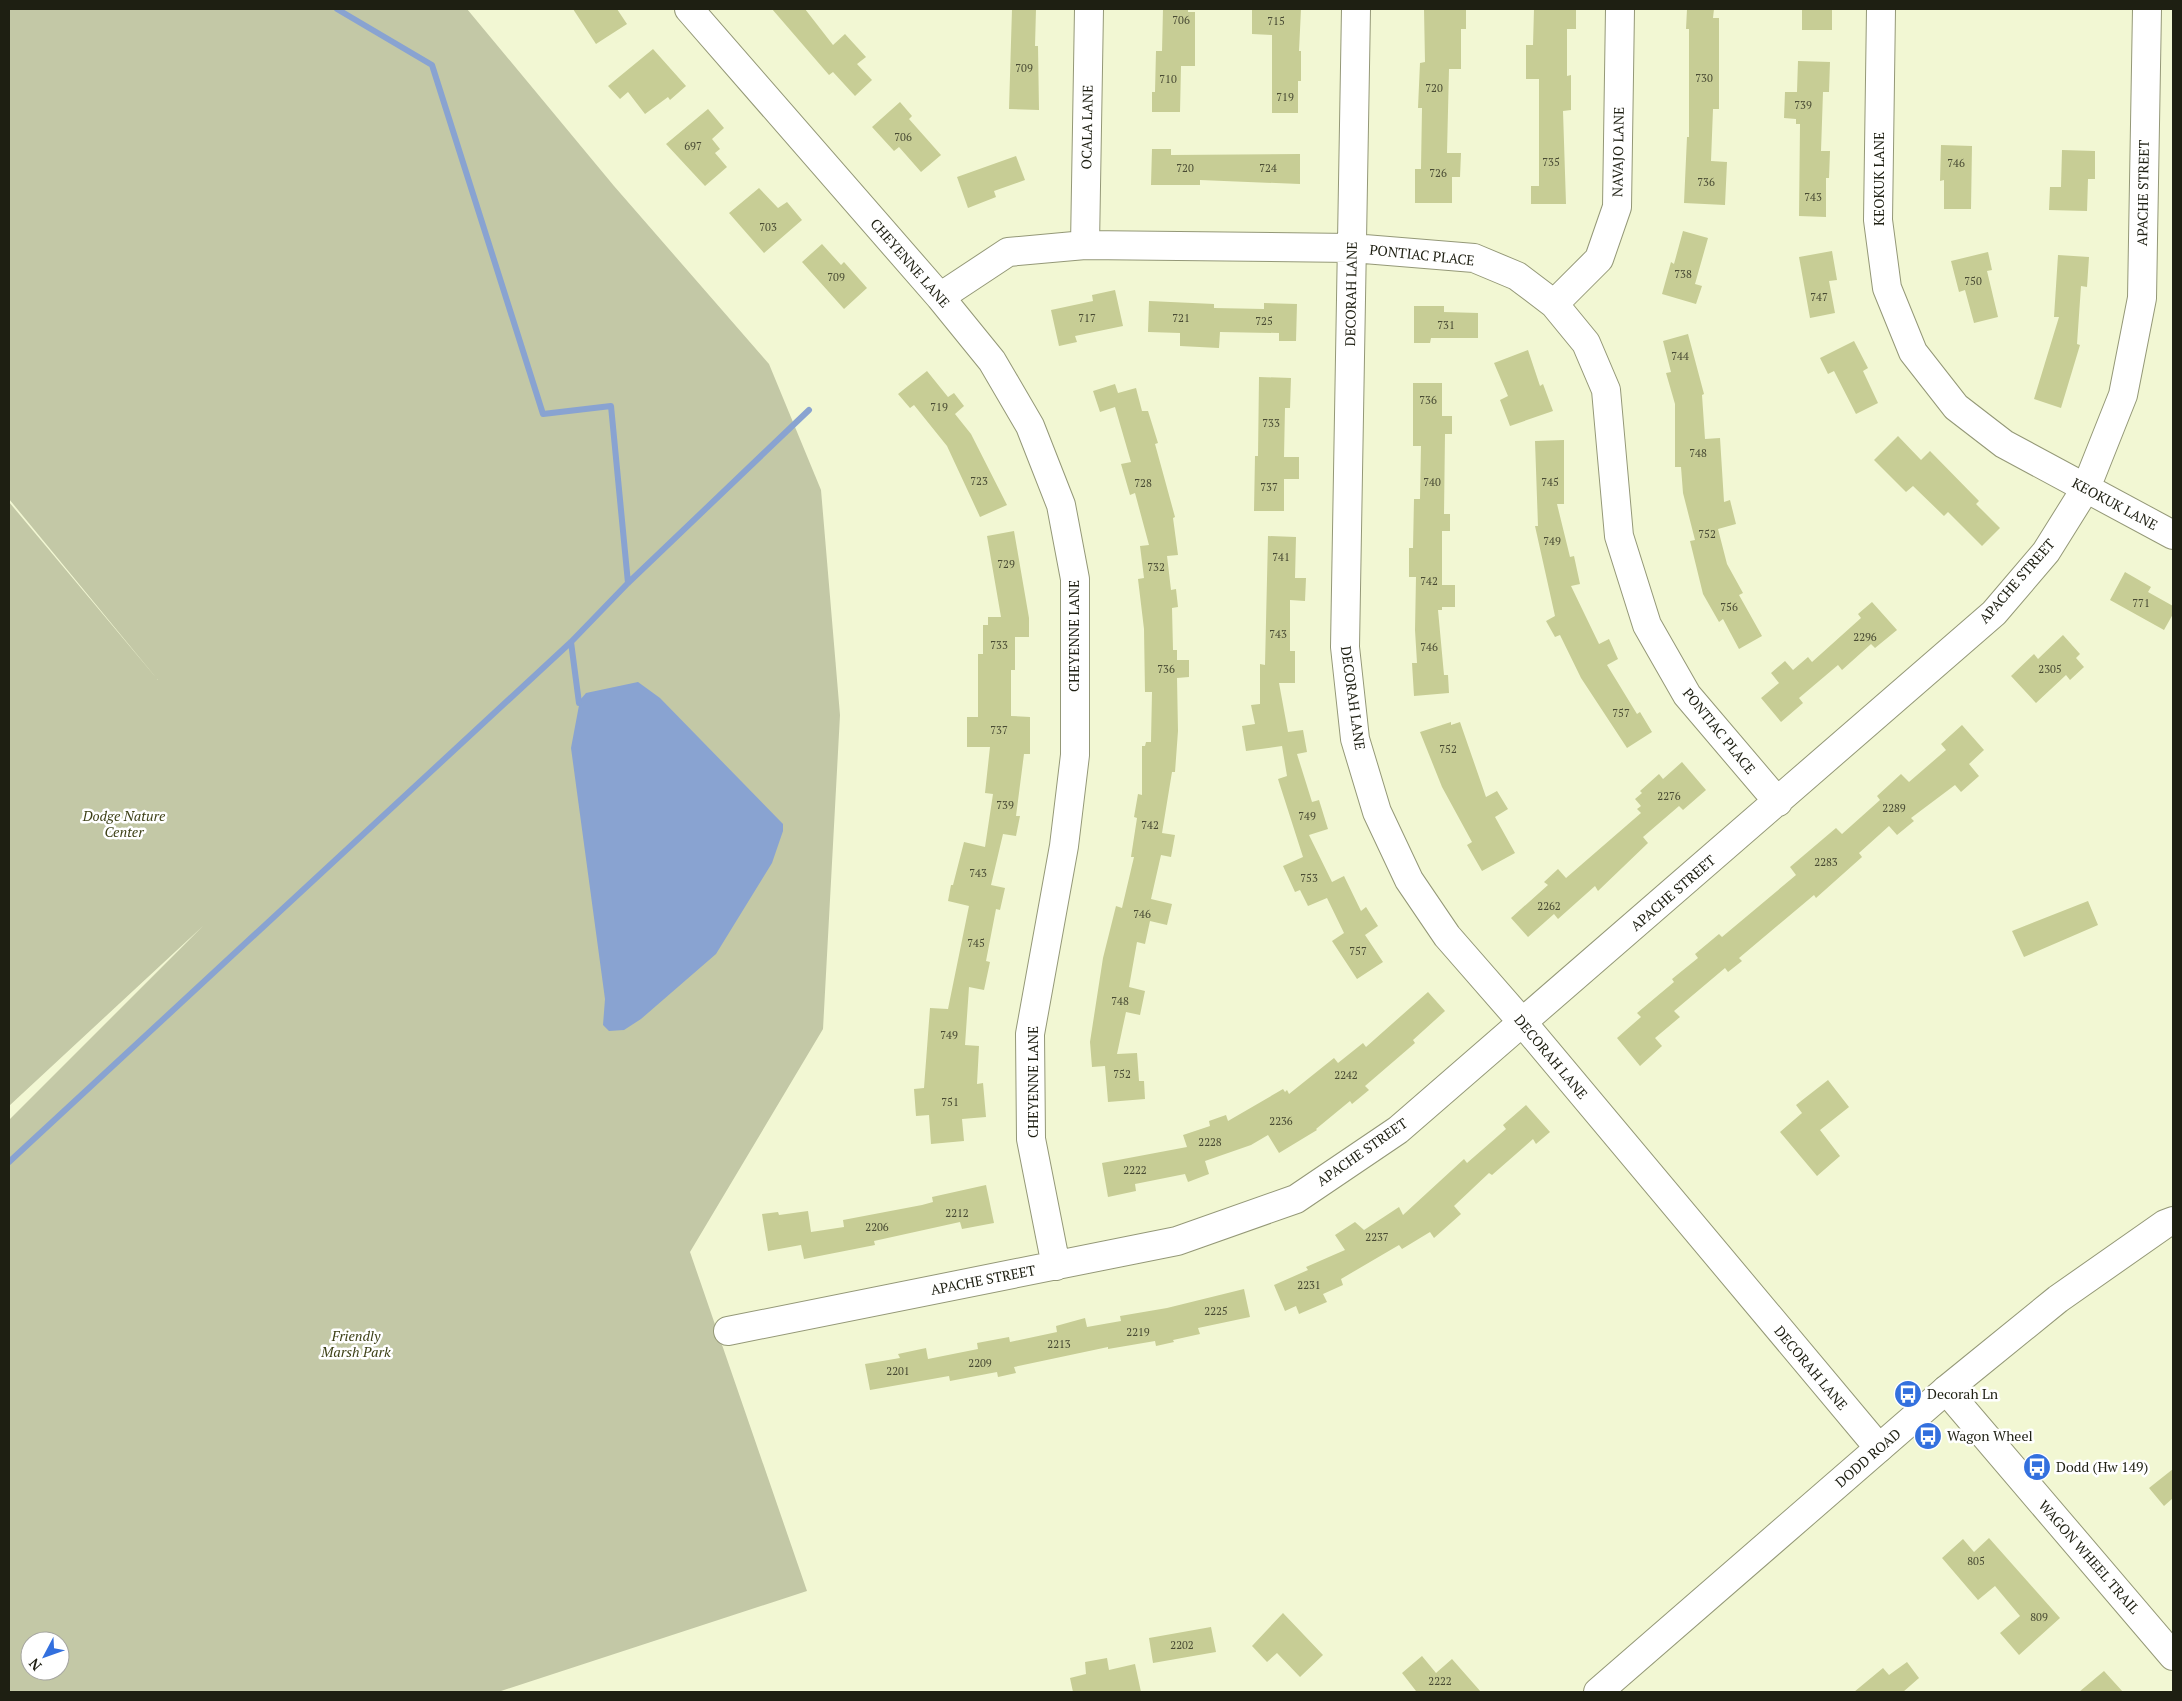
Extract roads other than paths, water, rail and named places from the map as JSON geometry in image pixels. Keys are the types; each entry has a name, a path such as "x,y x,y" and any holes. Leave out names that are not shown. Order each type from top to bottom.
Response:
{"street":[{"name":"CHEYENNE LANE","path":"689,9 940,297 992,361 1030,426 1061,505 1075,579 1075,755 1064,846 1030,1034 1032,1139 1056,1266"},
{"name":"OCALA LANE","path":"1085,245 1089,9"},
{"name":"DECORAH LANE","path":"1356,9 1345,648 1356,739 1377,812 1409,880 1447,936 1523,1023 1879,1448"},
{"name":"NAVAJO LANE","path":"1554,304 1598,259 1617,207 1620,9"},
{"name":"KEOKUK LANE","path":"1881,9 1878,220 1887,288 1914,352 1956,406 2004,444 2173,535"},
{"name":"APACHE STREET","path":"728,1331 1177,1241 1296,1198 1398,1130 1994,613 2046,552 2086,488 2123,395 2142,298 2146,9"},
{"name":"PONTIAC PLACE","path":"940,297 1008,252 1085,245 1352,248 1474,258 1517,276 1554,304 1586,343 1606,390 1619,536 1647,625 1687,695 1778,802"},
{"name":"DODD ROAD","path":"1598,1692 1946,1390 2058,1299 2170,1219"},
{"name":"WAGON WHEEL TRAIL","path":"1946,1390 2173,1656"}],"water":[{"path":"638,682 660,698 783,824 783,831 772,863 716,954 641,1019 624,1030 609,1031 603,1025 605,999 571,748 580,700 586,693"}],"waterway":[{"path":"337,9 432,65 543,414 611,406 628,583"},
{"path":"9,1162 571,642 628,583 809,410"},
{"path":"571,642 579,703"}],"place":[{"name":"Decorah Ln","path":"1908,1394"},
{"name":"Wagon Wheel","path":"1928,1436"},
{"name":"Dodd (Hw 149)","path":"2037,1467"}],"park label":[{"name":"Dodge Nature Center","path":"124,824"},
{"name":"Friendly Marsh Park","path":"356,1344"}]}
